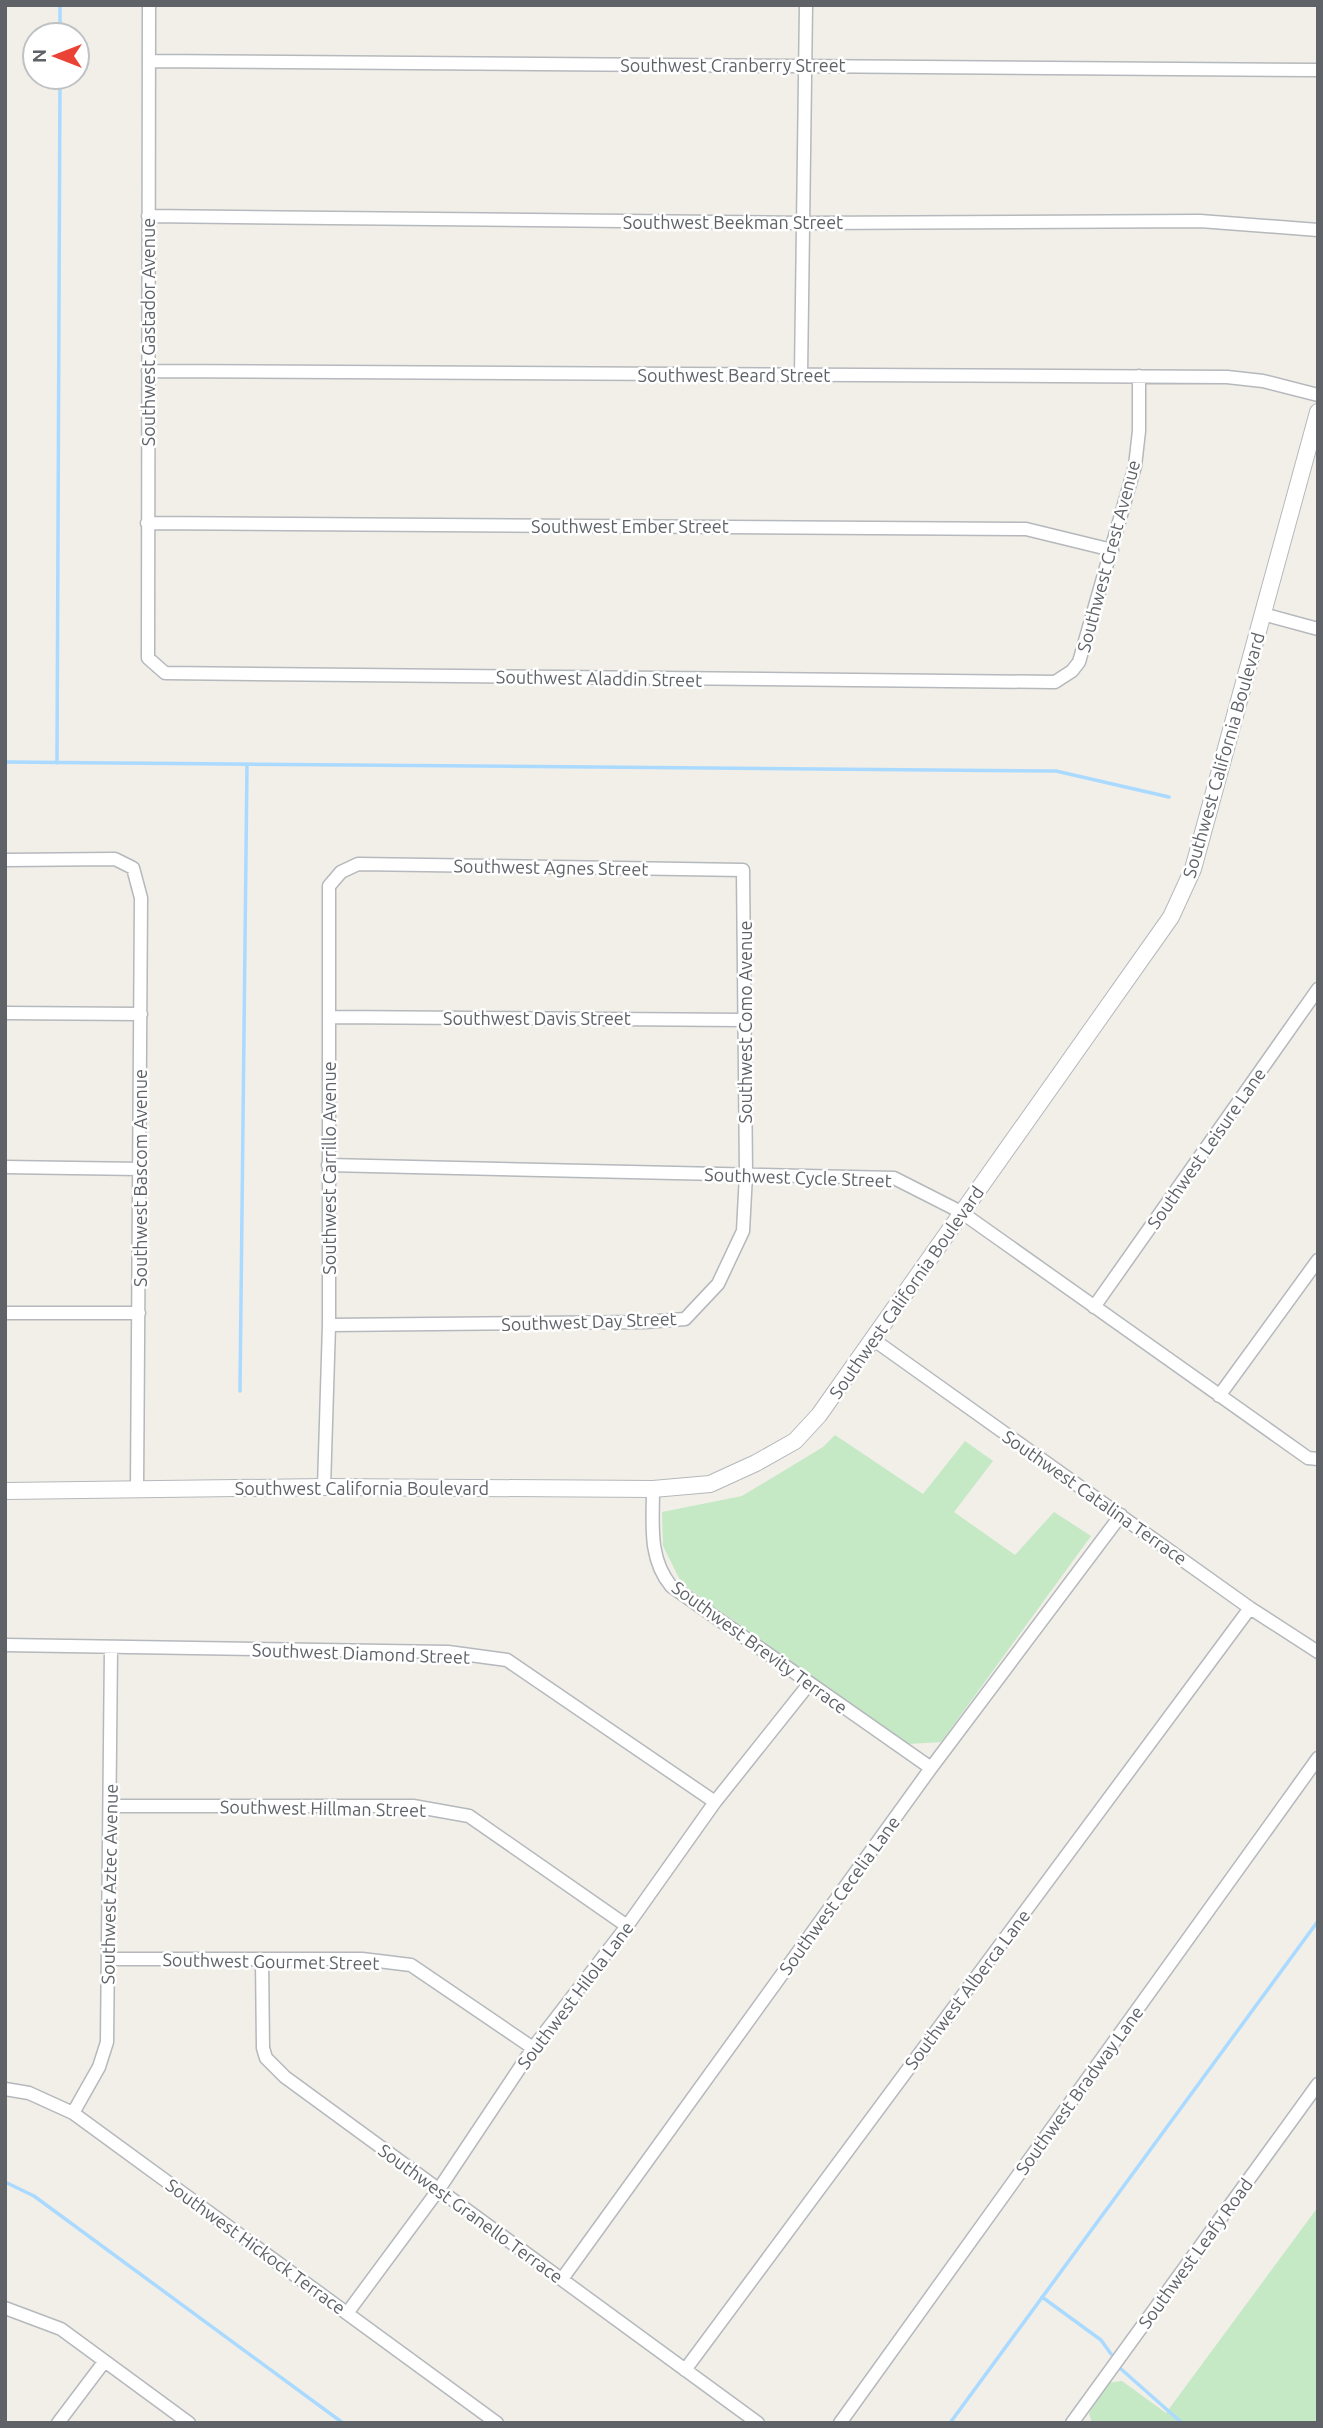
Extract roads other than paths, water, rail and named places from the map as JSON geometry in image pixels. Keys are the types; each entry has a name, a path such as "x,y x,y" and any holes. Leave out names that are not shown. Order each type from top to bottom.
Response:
{"street":[{"name":"Southwest Gastador Avenue","path":"148,658 149,5"},
{"path":"801,375 807,5"},
{"name":"Southwest Cranberry Street","path":"149,61 1318,70"},
{"name":"Southwest Beekman Street","path":"148,216 803,223 1200,222 1318,230"},
{"name":"Southwest Beard Street","path":"148,371 1248,378 1318,395"},
{"name":"Southwest Crest Avenue","path":"1055,682 1079,662 1112,550 1137,452 1139,376"},
{"name":"Southwest California Boulevard","path":"5,1491 324,1487 653,1489 710,1484 795,1441 819,1415 874,1340 961,1212 1171,917 1184,892 1193,869 1318,412"},
{"name":"Southwest Ember Street","path":"147,523 1026,529 1112,550"},
{"path":"1263,614 1318,629"},
{"name":"Southwest Aladdin Street","path":"148,658 165,673 1037,684 1055,682"},
{"name":"Southwest Bascom Avenue","path":"5,860 115,859 133,868 141,898 137,1489"},
{"name":"Southwest Agnes Street","path":"358,864 743,870"},
{"name":"Southwest Carrillo Avenue","path":"324,1487 329,1325 329,886 341,872 358,864"},
{"name":"Southwest Como Avenue","path":"743,870 746,1174"},
{"name":"Southwest Leisure Lane","path":"1094,1307 1318,989"},
{"path":"5,1013 141,1014"},
{"name":"Southwest Davis Street","path":"329,1017 745,1020"},
{"name":"Southwest Cycle Street","path":"328,1165 894,1178 961,1212 1219,1396 1313,1459"},
{"path":"5,1167 140,1169"},
{"name":"Southwest Day Street","path":"329,1325 645,1322 685,1319 718,1284 743,1231 746,1174"},
{"path":"1219,1396 1318,1260"},
{"path":"5,1313 139,1313"},
{"name":"Southwest Catalina Terrace","path":"874,1340 1250,1608 1318,1653"},
{"name":"Southwest Brevity Terrace","path":"653,1489 654,1555 658,1567 671,1586 931,1768"},
{"name":"Southwest Cecelia Lane","path":"562,2279 931,1768 1121,1515"},
{"name":"Southwest Alberca Lane","path":"684,2370 1250,1608"},
{"name":"Southwest Diamond Street","path":"5,1645 448,1652 507,1660 715,1802"},
{"name":"Southwest Aztec Avenue","path":"74,2113 103,2058 107,2042 110,1959 111,1647"},
{"name":"Southwest Hilola Lane","path":"348,2312 439,2189 533,2048 627,1926 715,1802 809,1684"},
{"name":"Southwest Bradway Lane","path":"840,2423 1318,1758"},
{"name":"Southwest Hillman Street","path":"111,1806 413,1806 469,1816 627,1926"},
{"name":"Southwest Gourmet Street","path":"110,1959 362,1958 411,1965 533,2048"},
{"name":"Southwest Granello Terrace","path":"262,1960 260,2025 266,2058 285,2077 758,2423"},
{"name":"Southwest Leafy Road","path":"1072,2423 1318,2084"},
{"name":"Southwest Hickock Terrace","path":"5,2089 29,2093 74,2113 498,2423"},
{"path":"5,2308 61,2329 189,2423"},
{"path":"58,2423 104,2362"}],"waterway":[{"path":"60,5 60,21"},
{"path":"57,763 60,91"},
{"path":"5,762 1056,771 1169,797"},
{"path":"240,1391 247,764"},
{"path":"950,2423 1318,1921"},
{"path":"5,2182 34,2196 343,2423"},
{"path":"1042,2297 1101,2340 1111,2354"},
{"path":"1121,2369 1182,2423"}]}
